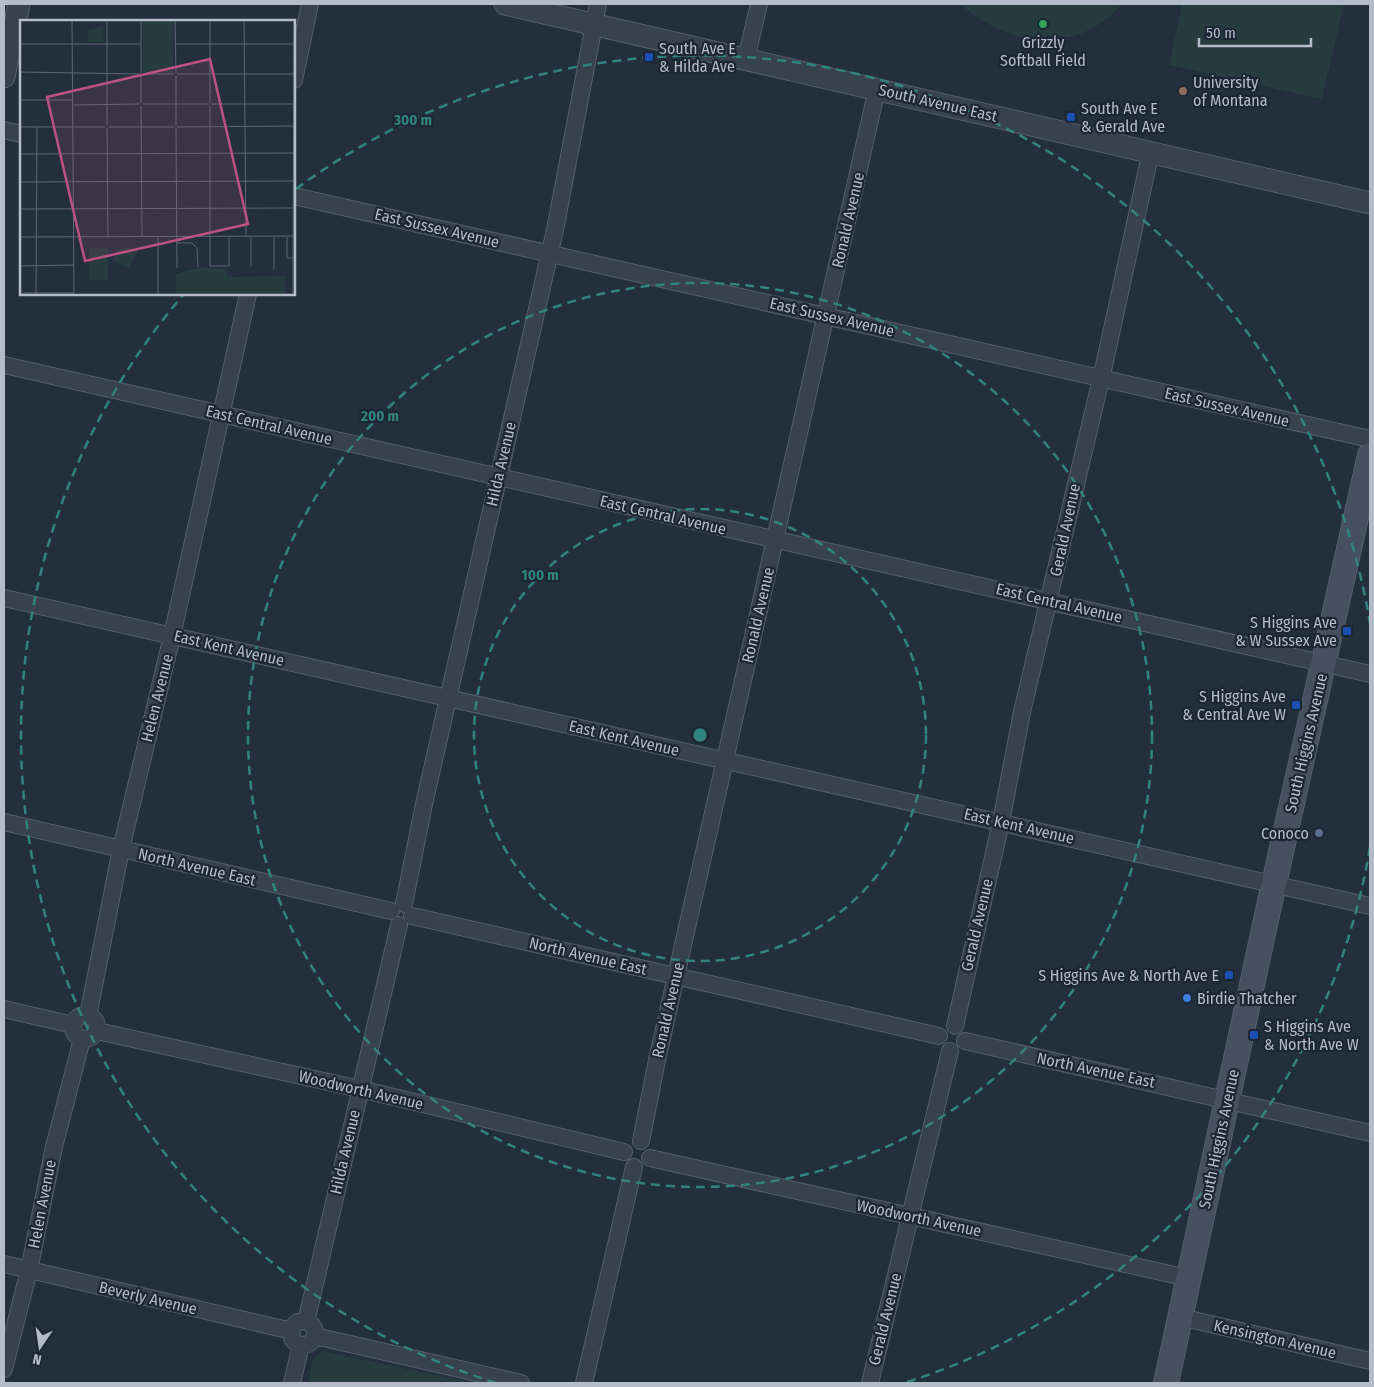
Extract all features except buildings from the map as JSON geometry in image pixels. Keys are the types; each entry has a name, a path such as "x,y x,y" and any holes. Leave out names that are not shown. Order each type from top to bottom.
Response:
{"main road":[{"name":"South Higgins Avenue","path":"1166,1383 1274,883 1370,455"}],"street":[{"path":"4,77 19,4"},
{"path":"295,75 310,4"},
{"name":"South Avenue East","path":"505,4 596,14 746,59 1370,203"},
{"path":"746,59 759,4"},
{"name":"Hilda Avenue","path":"306,1322 401,914 549,253 596,14"},
{"name":"Ronald Avenue","path":"640,1141 877,89"},
{"path":"4,130 20,134"},
{"name":"Gerald Avenue","path":"955,1026 1001,822 1022,712 1050,601 1075,482 1102,379 1151,151"},
{"name":"East Sussex Avenue","path":"295,196 1370,439"},
{"name":"Helen Avenue","path":"88,1016 121,849 172,636 248,295"},
{"name":"East Central Avenue","path":"4,366 499,476 775,541 1370,674"},
{"name":"East Kent Avenue","path":"4,598 1370,906"},
{"name":"North Avenue East","path":"4,822 940,1036"},
{"path":"4,1009 73,1025"},
{"path":"80,1016 88,1016 95,1020 89,1035 74,1033 73,1025 80,1016"},
{"path":"955,1026 964,1034 964,1041 959,1050 950,1051 941,1046 940,1036 945,1028 955,1026"},
{"name":"Helen Avenue","path":"4,1369 29,1270 54,1147 89,1035"},
{"name":"Woodworth Avenue","path":"89,1035 360,1089 624,1152"},
{"name":"North Avenue East","path":"964,1041 1228,1099 1370,1133"},
{"name":"Gerald Avenue","path":"870,1383 950,1051"},
{"path":"640,1141 649,1148 650,1158 643,1166 634,1167 626,1162 624,1152 630,1142 640,1141"},
{"name":"Woodworth Avenue","path":"650,1158 1188,1278"},
{"path":"584,1383 634,1167"},
{"name":"Beverly Avenue","path":"4,1264 292,1331"},
{"name":"Kensington Avenue","path":"1180,1317 1370,1361"},
{"path":"292,1383 308,1341 313,1326 306,1322 298,1322 292,1331 293,1339 308,1341 521,1383"}],"green space":[{"name":"Grizzly Softball Field","path":"960,4 1122,4 1104,21 1084,32 1064,38 1042,40 1020,37 999,29 979,18"},
{"path":"1182,4 1344,4 1322,99 1169,65"},
{"path":"323,1351 473,1383 308,1383 313,1359"}],"place":[{"name":"Grizzly Softball Field","path":"1043,24"},
{"name":"South Ave E & Hilda Ave","path":"649,57"},
{"name":"University of Montana","path":"1183,91"},
{"name":"South Ave E & Gerald Ave","path":"1071,117"},
{"name":"S Higgins Ave & W Sussex Ave","path":"1347,631"},
{"name":"S Higgins Ave & Central Ave W","path":"1296,705"},
{"name":"Conoco","path":"1319,833"},
{"name":"S Higgins Ave & North Ave E","path":"1229,975"},
{"name":"Birdie Thatcher","path":"1187,998"},
{"name":"S Higgins Ave & North Ave W","path":"1254,1035"}]}
